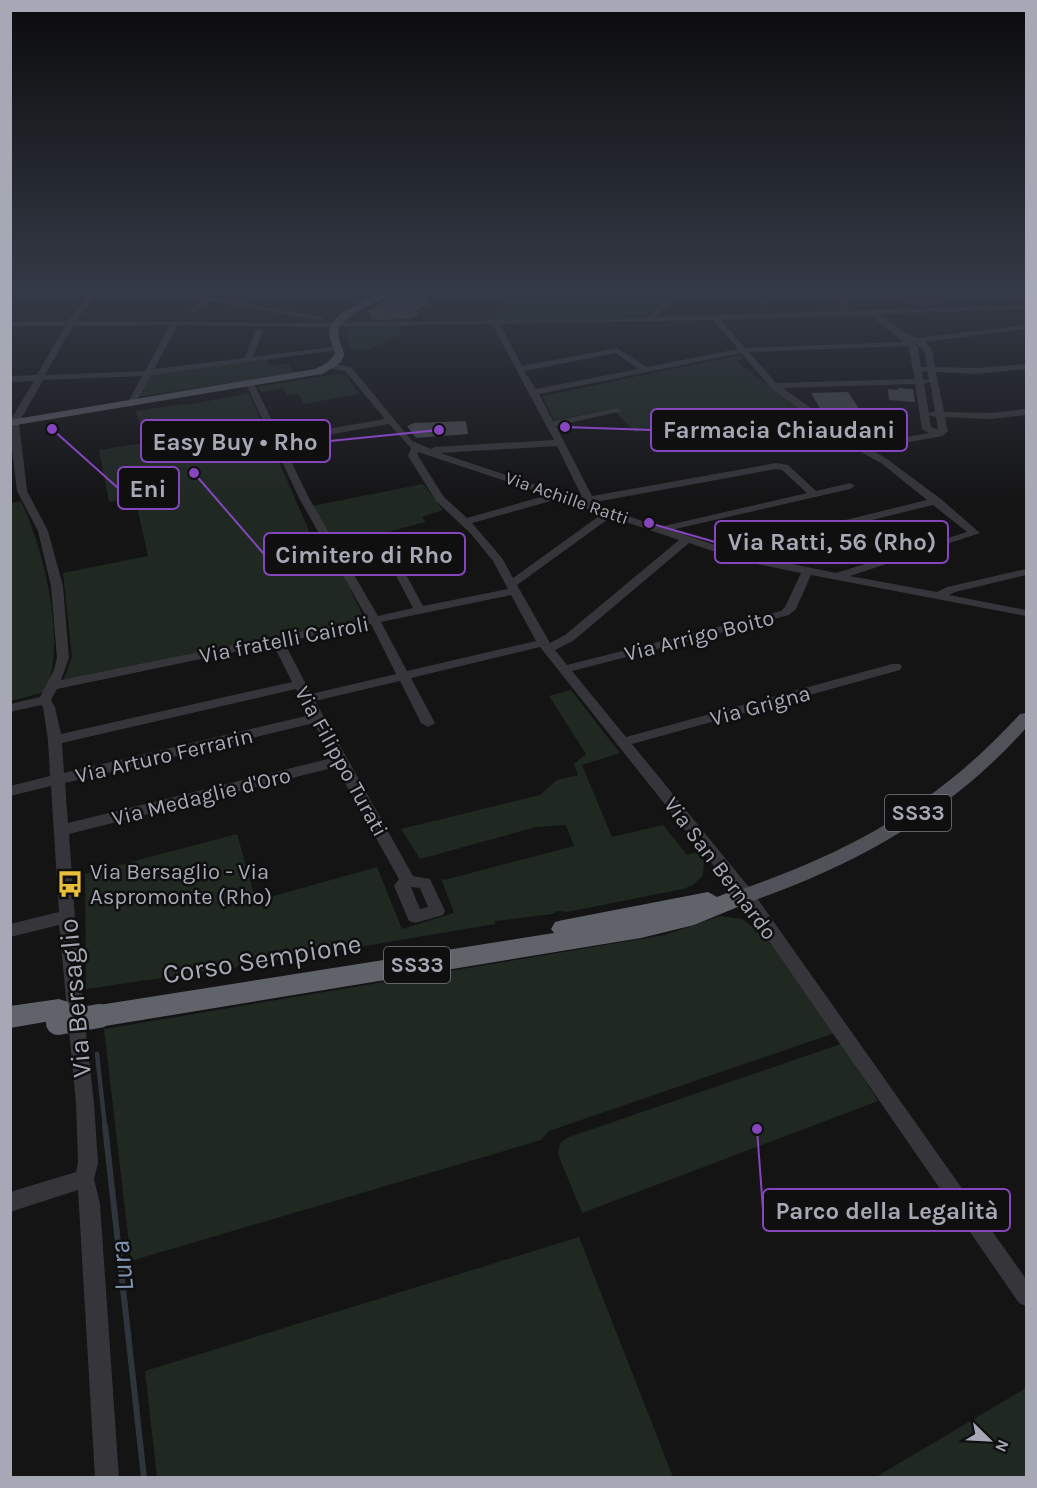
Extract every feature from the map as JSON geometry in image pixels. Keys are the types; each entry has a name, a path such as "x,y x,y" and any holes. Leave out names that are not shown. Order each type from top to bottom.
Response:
{"highway":[{"name":"Corso Sempione","path":"10,1031 58,1016 99,1009 641,929 694,916 739,898"},
{"name":"Corso Sempione","path":"10,1017 58,1016"}],"main road":[{"path":"12,423 303,376 330,366 332,362"},
{"name":"Corso Sempione","path":"739,898 789,881 842,857 908,819 979,769 1026,718"}],"street":[{"path":"10,708 45,700 63,658 57,586 43,531 22,491 12,423 48,362"},
{"path":"131,404 152,362"},
{"path":"10,379 146,373 229,362"},
{"name":"Via Achille Ratti","path":"347,362 351,373 391,422 421,449 586,502 610,513 727,553 834,577 1026,613"},
{"path":"516,362 534,392 586,502 781,466 814,494"},
{"path":"519,369 553,362"},
{"path":"635,362 644,369"},
{"path":"534,392 677,362"},
{"path":"752,362 774,386 859,447 884,461 938,501 975,533 834,577"},
{"path":"916,362 927,429 940,434"},
{"path":"859,447 868,448 940,434 943,431 930,362"},
{"path":"330,366 351,373"},
{"path":"917,368 976,371 1026,366"},
{"path":"303,376 338,371 351,373"},
{"path":"774,386 934,381"},
{"path":"250,384 304,498 375,621 402,677 428,723"},
{"path":"550,424 618,411"},
{"path":"924,414 990,416 1026,412"},
{"path":"276,441 391,422"},
{"path":"421,449 559,442"},
{"path":"459,461 466,448"},
{"name":"Via San Bernardo","path":"421,449 412,452 413,456 431,487 498,560 545,646 624,742 1026,1296"},
{"path":"660,530 850,486"},
{"path":"465,522 560,495"},
{"path":"727,553 938,501"},
{"path":"513,587 610,513"},
{"path":"307,699 545,646 569,638 687,539"},
{"path":"384,543 420,611"},
{"name":"Via Arrigo Boito","path":"565,669 785,613 790,609 807,571"},
{"path":"936,597 951,589 1026,572"},
{"name":"Via fratelli Cairoli","path":"52,686 276,639 375,621 513,587"},
{"name":"Via Filippo Turati","path":"276,639 340,761 408,881"},
{"name":"Via Grigna","path":"624,742 896,667"},
{"path":"55,740 300,684"},
{"name":"Via Bersaglio","path":"45,700 49,707 55,740 70,962 87,1134 88,1163 84,1179 90,1204 107,1478"},
{"name":"Via Arturo Ferrarin","path":"10,791 317,718"},
{"name":"Via Medaglie d'Oro","path":"62,830 340,761"},
{"path":"10,931 68,916"},
{"path":"10,1202 84,1179"}],"shaded area":[{"path":"247,362 289,364 294,373 138,397 150,374"},
{"path":"704,362 738,362 822,426 724,446 695,420 635,432 613,409 554,420 542,396"},
{"path":"337,374 346,375 359,394 304,404 299,394 287,395 283,388 261,392 258,387"},
{"path":"249,393 313,540 323,538 364,618 63,681 72,657 63,573 148,556 135,498 109,502 99,450 145,443 136,411 188,405"},
{"path":"423,484 443,510 422,517 426,522 338,545 312,506"},
{"path":"21,501 44,569 50,596 54,649 45,692 11,701 10,503"},
{"path":"571,690 620,753 582,765 612,837 663,825 687,855 698,852 704,861 703,875 693,885 683,889 567,912 558,911 552,914 495,921 495,924 258,964 86,989 85,874 237,834 256,901 377,867 402,929 454,913 441,878 444,880 574,846 566,825 536,827 420,859 401,829 540,795 557,780 578,775 574,764 586,754 549,696"},
{"path":"720,916 742,919 771,941 835,1033 549,1131 541,1140 131,1261 104,1029 665,935"},
{"path":"841,1044 878,1101 582,1213 558,1154 560,1143 569,1137"},
{"path":"579,1237 673,1477 157,1477 145,1371"},
{"path":"1026,1388 1026,1477 876,1477"}],"building":[{"path":"897,388 913,389 915,402 889,400 888,389 898,390"},
{"path":"848,392 862,413 824,415 811,393"},
{"path":"466,421 468,434 416,438 407,426 414,423"}],"waterway":[{"name":"Lura","path":"97,1054 105,1127"},
{"name":"Lura","path":"105,1126 144,1478"}],"place":[{"name":"Farmacia Chiaudani","path":"565,427"},
{"name":"Eni","path":"52,429"},
{"name":"Easy Buy • Rho","path":"439,430"},
{"name":"Cimitero di Rho","path":"194,473"},
{"name":"Via Ratti, 56 (Rho)","path":"649,523"},
{"name":"Via Bersaglio - Via Aspromonte (Rho)","path":"70,884"},
{"name":"Parco della Legalità","path":"757,1129"}]}
